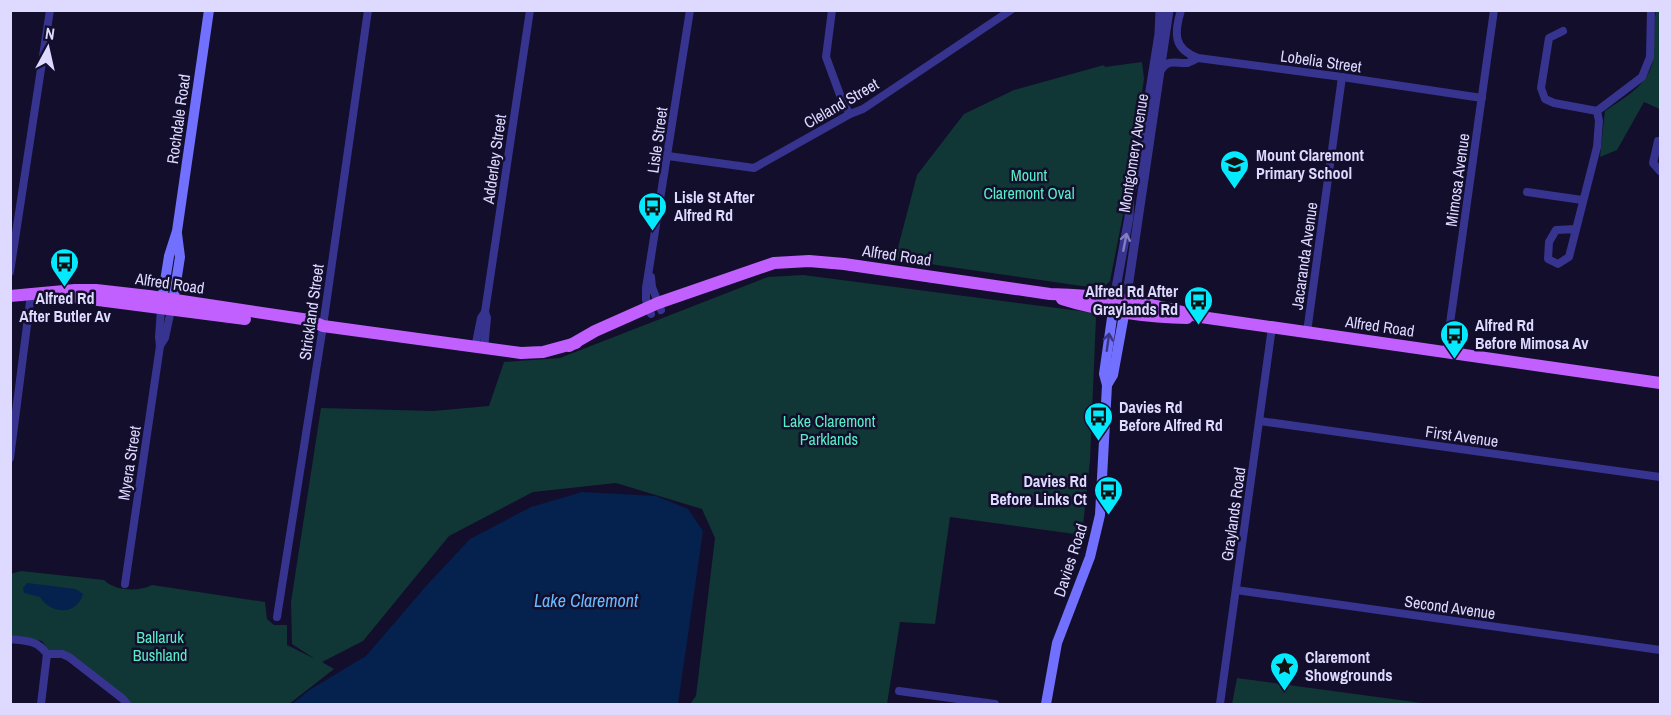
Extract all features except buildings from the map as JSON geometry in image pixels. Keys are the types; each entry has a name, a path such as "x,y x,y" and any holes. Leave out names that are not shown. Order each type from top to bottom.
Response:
{"main road":[{"name":"Rochdale Road","path":"167,304 169,256 177,231 209,10"},
{"name":"Alfred Road","path":"10,296 82,297 167,304 307,327 323,326 521,353 543,352 568,345 595,331 774,263 809,261 1050,294 1082,295 1167,318 1202,317 1660,383"},
{"name":"Alfred Road","path":"10,302 32,297"},
{"name":"Davies Road","path":"1046,705 1058,644 1090,557 1100,515 1107,385 1113,375 1119,305"}],"street":[{"path":"10,272 50,10"},
{"name":"Strickland Street","path":"277,617 323,326 368,10"},
{"name":"Adderley Street","path":"480,348 487,318 485,312 530,10"},
{"name":"Lisle Street","path":"655,309 646,288 690,10"},
{"path":"832,10 826,57 843,103 850,114"},
{"name":"Cleland Street","path":"668,156 754,168 863,109 1011,10"},
{"name":"Montgomery Avenue","path":"1158,76 1160,10"},
{"name":"Montgomery Avenue","path":"1119,305 1130,193 1137,172 1158,76 1168,10"},
{"path":"1181,10 1178,44 1182,50 1198,58"},
{"name":"Mimosa Avenue","path":"1446,352 1494,10"},
{"path":"1563,31 1549,38 1541,88 1545,99 1554,103 1596,111 1642,77 1650,57 1651,10"},
{"name":"Lobelia Street","path":"1158,76 1169,62 1189,63 1198,58 1482,98"},
{"name":"Jacaranda Avenue","path":"1307,332 1342,77"},
{"path":"1576,229 1556,230 1549,243 1548,259 1558,264 1569,257 1597,147 1599,121 1596,111"},
{"path":"1658,141 1653,163 1660,171"},
{"path":"1527,192 1582,200"},
{"path":"10,458 32,297"},
{"name":"Myera Street","path":"125,584 160,346 165,338 167,304"},
{"name":"Graylands Road","path":"1220,705 1272,327"},
{"name":"First Avenue","path":"1260,421 1660,477"},
{"name":"Second Avenue","path":"1236,590 1660,650"},
{"path":"10,639 32,642 41,646 47,654 41,705"},
{"path":"47,654 62,654 69,657 127,705"},
{"path":"899,691 995,705"}],"green space":[{"path":"1656,11 1660,11 1660,109 1644,102 1617,150 1600,157 1605,111 1636,89 1651,66"},
{"name":"Mount Claremont Oval","path":"1142,62 1144,79 1128,181 1122,197 1123,215 1110,281 1107,284 1094,287 895,259 917,175 964,114 1014,90 1104,65 1105,67"},
{"name":"Lake Claremont Parklands","path":"803,275 1088,312 1094,313 1096,317 1090,460 1082,535 950,517 935,624 900,622 887,704 690,704 696,696 715,538 702,509 616,483 533,492 449,536 363,641 322,662 334,669 289,704 127,704 67,656 51,654 42,641 11,635 10,574 21,571 104,580 114,586 127,589 140,589 152,585 265,602 267,619 274,625 287,625 287,645 315,659 292,644 291,602 321,408 433,411 489,406 504,362 560,358 768,277"},
{"name":"Claremont Showgrounds","path":"1237,678 1429,704 1232,704"}],"water":[{"name":"Lake Claremont","path":"582,492 656,496 688,509 703,531 678,704 292,704 311,689 366,656 470,539 531,507"},
{"path":"27,583 76,589 83,594 75,606 63,610 56,609 44,603 40,597 24,593 23,588"}],"place":[{"name":"Mount Claremont Primary School","path":"1235,190"},
{"name":"Lisle St After Alfred Rd","path":"653,232"},
{"name":"Alfred Rd After Butler Av","path":"65,288"},
{"name":"Alfred Rd After Graylands Rd","path":"1199,326"},
{"name":"Alfred Rd Before Mimosa Av","path":"1454,360"},
{"name":"Davies Rd Before Alfred Rd","path":"1098,442"},
{"name":"Davies Rd Before Links Ct","path":"1108,516"},
{"name":"Claremont Showgrounds","path":"1284,692"}],"park label":[{"name":"Ballaruk Bushland","path":"160,646"}]}
